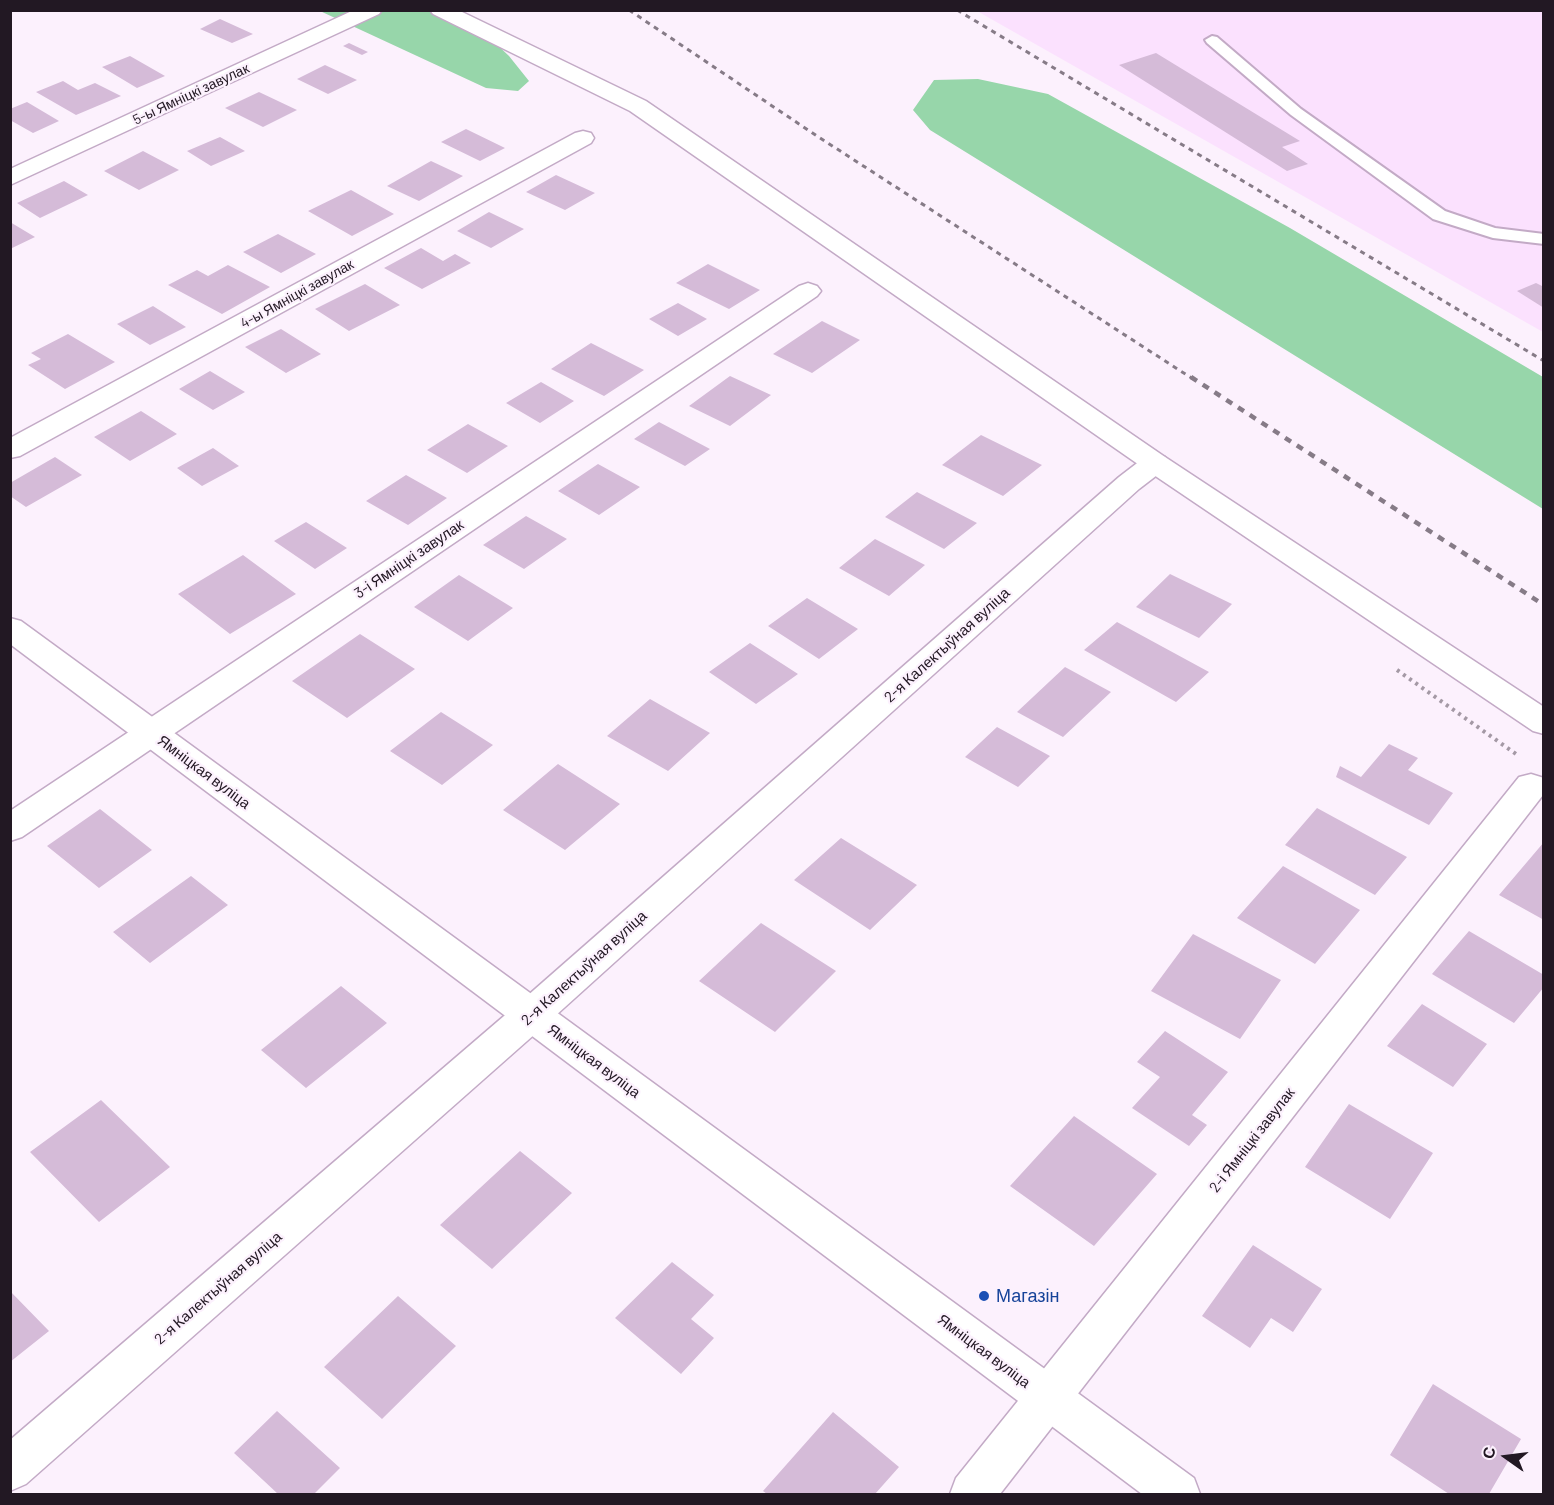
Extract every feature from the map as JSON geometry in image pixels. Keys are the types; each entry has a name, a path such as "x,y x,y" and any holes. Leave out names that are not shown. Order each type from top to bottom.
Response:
{"street":[{"name":"5-ы Ямніцкі завулак","path":"10,178 372,10"},
{"path":"440,10 638,106 1155,463 1544,723"},
{"name":"4-ы Ямніцкі завулак","path":"10,450 583,138"},
{"name":"3-і Ямніцкі завулак","path":"10,828 808,291"},
{"name":"2-я Калектыўная вуліца","path":"10,1469 531,1014 1120,491 1155,463"},
{"name":"Ямніцкая вуліца","path":"10,628 1178,1494"},
{"name":"2-і Ямніцкі завулак","path":"972,1494 1531,786"}],"lane":[{"path":"1212,40 1296,112 1439,215 1493,233 1544,239"}],"shaded area":[{"path":"977,11 1543,11 1543,332"}],"green space":[{"path":"320,11 440,11 475,24 509,56 529,81 518,91 486,88"},
{"path":"978,79 1048,94 1290,228 1543,377 1543,509 930,130 913,110 934,80"}],"building":[{"path":"220,19 253,34 232,43 200,29"},
{"path":"349,43 368,52 362,55 343,46"},
{"path":"1156,53 1300,141 1282,147 1308,164 1287,171 1119,65"},
{"path":"130,56 165,76 137,88 102,67"},
{"path":"325,65 357,80 328,94 297,79"},
{"path":"63,81 78,90 95,83 121,96 76,115 36,92"},
{"path":"259,92 297,110 263,127 225,108"},
{"path":"27,102 59,121 33,133 10,120 10,109"},
{"path":"466,129 505,148 480,161 441,142"},
{"path":"220,137 245,151 211,166 187,151"},
{"path":"143,151 179,170 139,190 104,171"},
{"path":"431,161 463,176 419,201 387,186"},
{"path":"556,175 595,193 565,210 526,192"},
{"path":"64,181 88,195 40,218 17,203"},
{"path":"351,190 394,214 352,236 308,211"},
{"path":"489,212 524,229 491,248 457,231"},
{"path":"10,222 35,237 10,249"},
{"path":"278,234 316,254 281,273 243,252"},
{"path":"421,248 443,261 455,254 471,263 422,289 384,268"},
{"path":"708,264 760,290 729,309 676,283"},
{"path":"228,265 270,287 222,314 168,285 197,270 208,276"},
{"path":"1536,283 1544,287 1544,308 1517,291"},
{"path":"365,284 400,305 349,331 315,309"},
{"path":"678,303 707,319 678,336 649,319"},
{"path":"153,306 186,327 150,345 117,324"},
{"path":"822,321 860,340 812,373 773,354"},
{"path":"281,329 321,354 286,373 245,347"},
{"path":"68,334 115,362 65,389 28,365 41,359 31,353"},
{"path":"591,343 644,370 604,396 551,369"},
{"path":"210,371 245,392 213,410 179,389"},
{"path":"730,376 771,395 730,426 689,406"},
{"path":"541,382 574,401 540,423 506,403"},
{"path":"141,411 177,434 130,461 94,437"},
{"path":"659,422 710,449 685,466 634,439"},
{"path":"468,424 508,446 467,473 427,450"},
{"path":"981,435 1042,465 1003,496 942,465"},
{"path":"213,448 239,466 202,486 177,468"},
{"path":"55,457 82,475 26,507 10,496 10,483"},
{"path":"598,464 640,487 599,515 558,491"},
{"path":"406,475 447,498 408,525 366,501"},
{"path":"917,492 977,523 944,549 885,517"},
{"path":"526,516 567,539 524,569 483,545"},
{"path":"306,522 347,548 315,569 274,541"},
{"path":"875,539 925,565 889,596 839,568"},
{"path":"243,555 296,594 230,634 178,594"},
{"path":"1170,574 1232,604 1199,638 1136,607"},
{"path":"459,575 513,608 468,641 414,607"},
{"path":"807,598 858,629 819,659 768,626"},
{"path":"1117,622 1209,672 1176,702 1084,650"},
{"path":"360,634 415,669 347,718 292,681"},
{"path":"750,643 798,674 756,704 709,672"},
{"path":"1065,667 1111,692 1063,737 1017,712"},
{"path":"650,699 710,733 668,771 607,736"},
{"path":"441,712 493,745 442,785 390,751"},
{"path":"997,727 1050,756 1018,787 965,757"},
{"path":"1389,744 1418,758 1408,770 1453,793 1429,825 1336,777 1340,766 1361,777"},
{"path":"558,764 620,804 565,850 503,810"},
{"path":"1317,808 1407,857 1375,895 1285,845"},
{"path":"100,809 152,850 99,888 47,846"},
{"path":"841,838 917,885 870,930 794,880"},
{"path":"1544,842 1544,920 1499,895"},
{"path":"1283,866 1360,910 1315,964 1237,918"},
{"path":"191,876 228,905 150,963 113,932"},
{"path":"761,923 836,971 775,1032 699,981"},
{"path":"1469,931 1544,975 1544,987 1514,1023 1432,974"},
{"path":"1193,934 1281,980 1240,1039 1151,991"},
{"path":"341,986 387,1023 306,1088 261,1050"},
{"path":"1422,1004 1487,1044 1453,1087 1387,1046"},
{"path":"1165,1031 1228,1072 1192,1115 1207,1125 1189,1146 1132,1108 1160,1077 1137,1062"},
{"path":"101,1100 170,1167 99,1222 30,1152"},
{"path":"1349,1104 1433,1153 1390,1219 1305,1167"},
{"path":"1074,1116 1157,1174 1094,1246 1010,1186"},
{"path":"520,1151 572,1193 492,1269 440,1225"},
{"path":"1253,1245 1322,1289 1293,1332 1271,1318 1250,1348 1202,1316"},
{"path":"672,1262 714,1295 691,1319 714,1338 681,1374 615,1318"},
{"path":"10,1291 49,1331 10,1362"},
{"path":"398,1296 456,1346 382,1419 324,1367"},
{"path":"1433,1384 1521,1439 1489,1494 1449,1494 1390,1455"},
{"path":"277,1411 340,1468 314,1494 278,1494 234,1453"},
{"path":"833,1412 899,1467 875,1494 767,1494 763,1491"}],"railway":[{"path":"629,10 817,136 1193,379"},
{"path":"957,10 1544,361"},
{"path":"1191,377 1544,605"}],"place":[{"name":"Магазін","path":"984,1296"}]}
